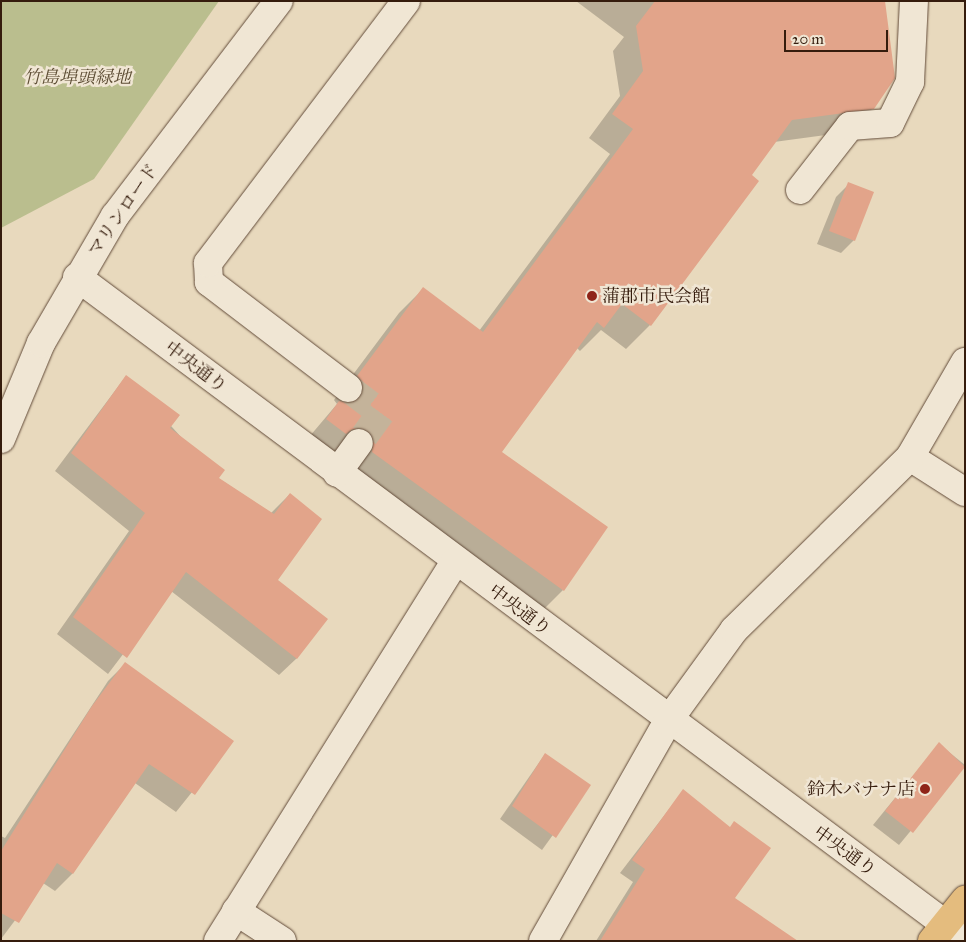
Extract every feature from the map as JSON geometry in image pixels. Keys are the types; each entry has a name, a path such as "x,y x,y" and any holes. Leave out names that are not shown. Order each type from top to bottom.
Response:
{"main road":[{"path":"947,935 965,900"}],"street":[{"name":"マリンロード","path":"1,438 41,344 114,216 279,1"},
{"path":"348,388 209,282 208,263 406,1"},
{"path":"800,190 850,126 890,123 910,82 914,1"},
{"name":"中央通り","path":"78,277 947,935"},
{"path":"543,941 668,722 734,630 910,457 965,362"},
{"path":"337,473 359,443"},
{"path":"910,457 965,492"},
{"path":"218,941 455,562"},
{"path":"236,911 282,941"}],"green space":[{"name":"竹島埠頭緑地","path":"1,1 219,1 94,179 1,228"}],"building":[{"name":"蒲郡市民会館","path":"655,1 885,1 895,78 874,109 792,120 752,175 759,181 651,326 622,304 604,328 597,322 502,452 608,527 564,591 372,452 373,437 368,430 353,429 346,434 326,419 339,401 354,403 361,397 363,382 357,376 423,287 483,332 633,129 612,114 643,71 636,26"},
{"path":"848,182 874,192 855,241 829,231"},
{"path":"126,375 180,415 170,428 225,470 219,478 274,514 290,493 322,519 278,580 328,619 297,659 186,572 127,658 73,617 145,513 71,453"},
{"path":"125,662 234,741 195,795 149,764 73,874 57,863 19,923 1,913 1,851 92,706"},
{"name":"鈴木バナナ店","path":"939,742 965,767 913,833 885,811"},
{"path":"545,753 591,785 556,838 512,806"},
{"path":"683,789 730,827 734,821 771,848 735,898 798,941 600,941 645,869 632,860"}],"tunnel":[{"path":"348,388 381,413 359,443"}],"place":[{"name":"蒲郡市民会館","path":"592,296"},
{"name":"鈴木バナナ店","path":"925,789"}]}
